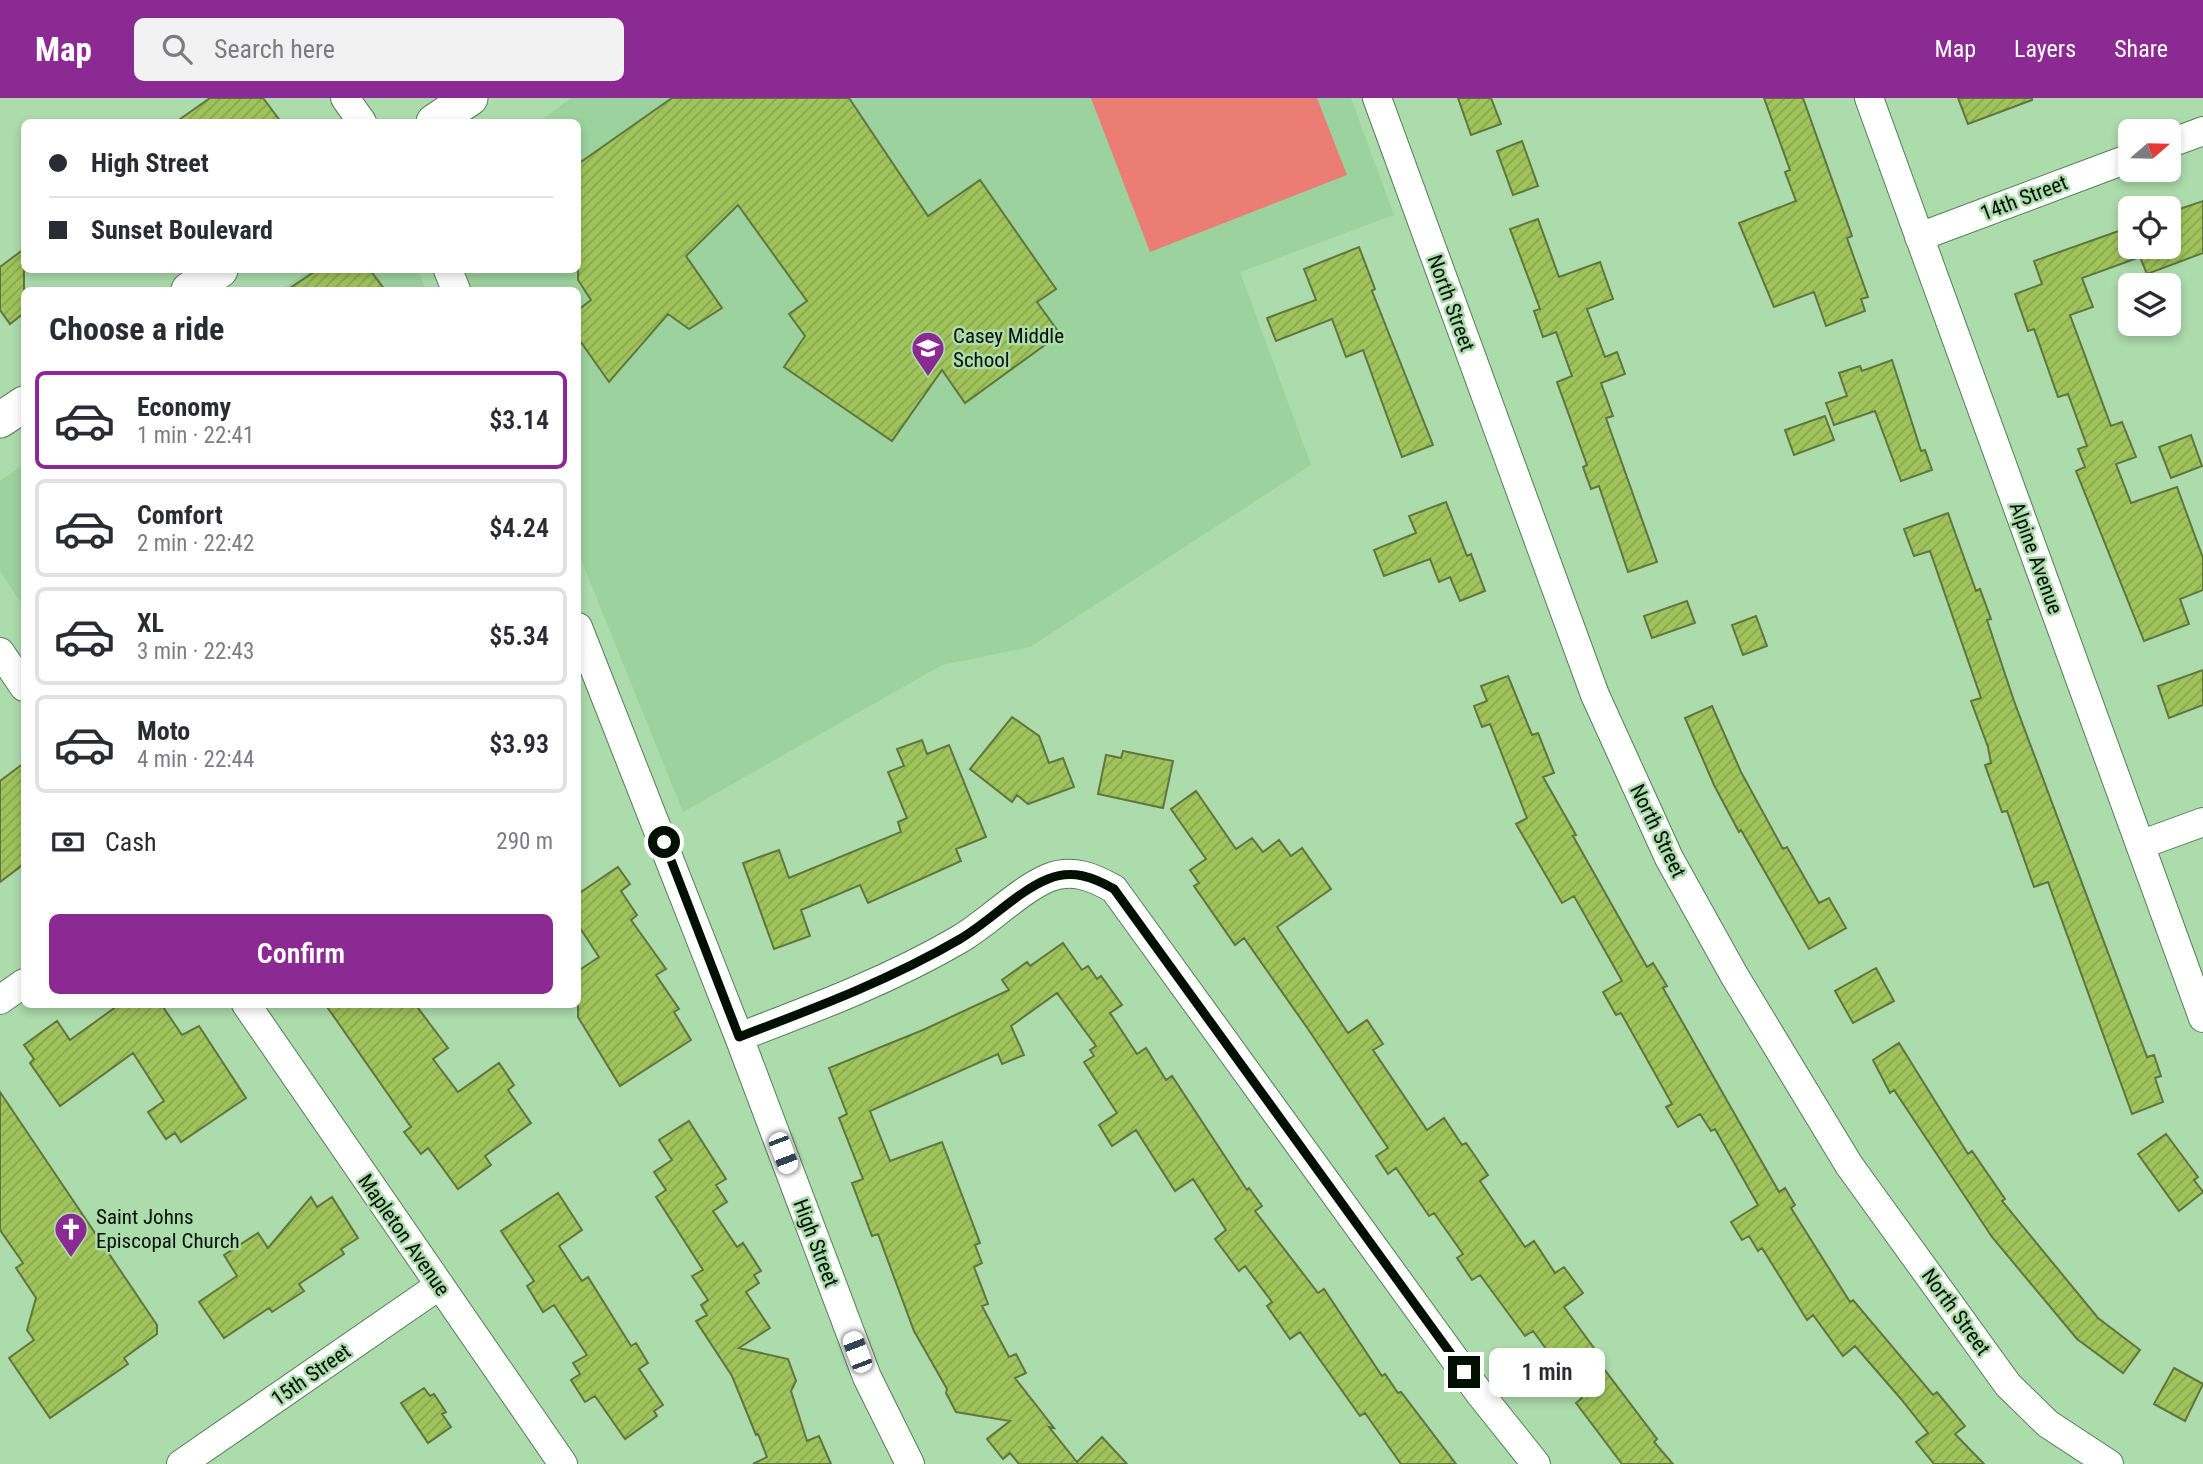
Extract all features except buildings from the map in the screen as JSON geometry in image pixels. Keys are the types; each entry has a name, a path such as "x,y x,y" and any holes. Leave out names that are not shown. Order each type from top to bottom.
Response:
{"street":[{"path":"345,98 360,119"},
{"path":"439,119 471,98"},
{"name":"North Street","path":"1377,98 1595,695 1669,858 1734,975 1849,1165 2008,1385 2048,1424 2109,1464"},
{"name":"Alpine Avenue","path":"1869,98 2203,1018"},
{"path":"2181,139 2203,131"},
{"name":"14th Street","path":"1919,237 2118,162"},
{"path":"194,287 215,273"},
{"path":"0,420 21,406"},
{"name":"High Street","path":"581,635 739,1037 867,1377 910,1464"},
{"path":"0,652 21,683"},
{"path":"2140,845 2203,822"},
{"path":"739,1037 873,985 961,939 1048,879 1070,873 1093,877 1114,889 1480,1394 1536,1464"},
{"path":"0,1000 21,984"},
{"name":"Mapleton Avenue","path":"249,1008 564,1464"},
{"name":"15th Street","path":"181,1464 440,1285"}],"shaded area":[{"name":"Casey Middle School","path":"571,98 1351,98 1394,215 1240,272 1311,465 1030,647 942,665 683,812 581,559 581,287 471,287 464,273 581,273 581,119 543,119"},
{"path":"1091,98 1317,98 1347,175 1150,252"},
{"path":"306,273 419,273 425,287 285,287"},
{"path":"21,466 21,602 0,571 0,481"}],"place":[{"name":"Casey Middle School","path":"928,378"},
{"name":"Saint Johns Episcopal Church","path":"71,1259"}],"route":[{"path":"664,842 739,1037 873,985 961,939 1048,879 1070,873 1093,877 1114,889 1464,1372"}]}
